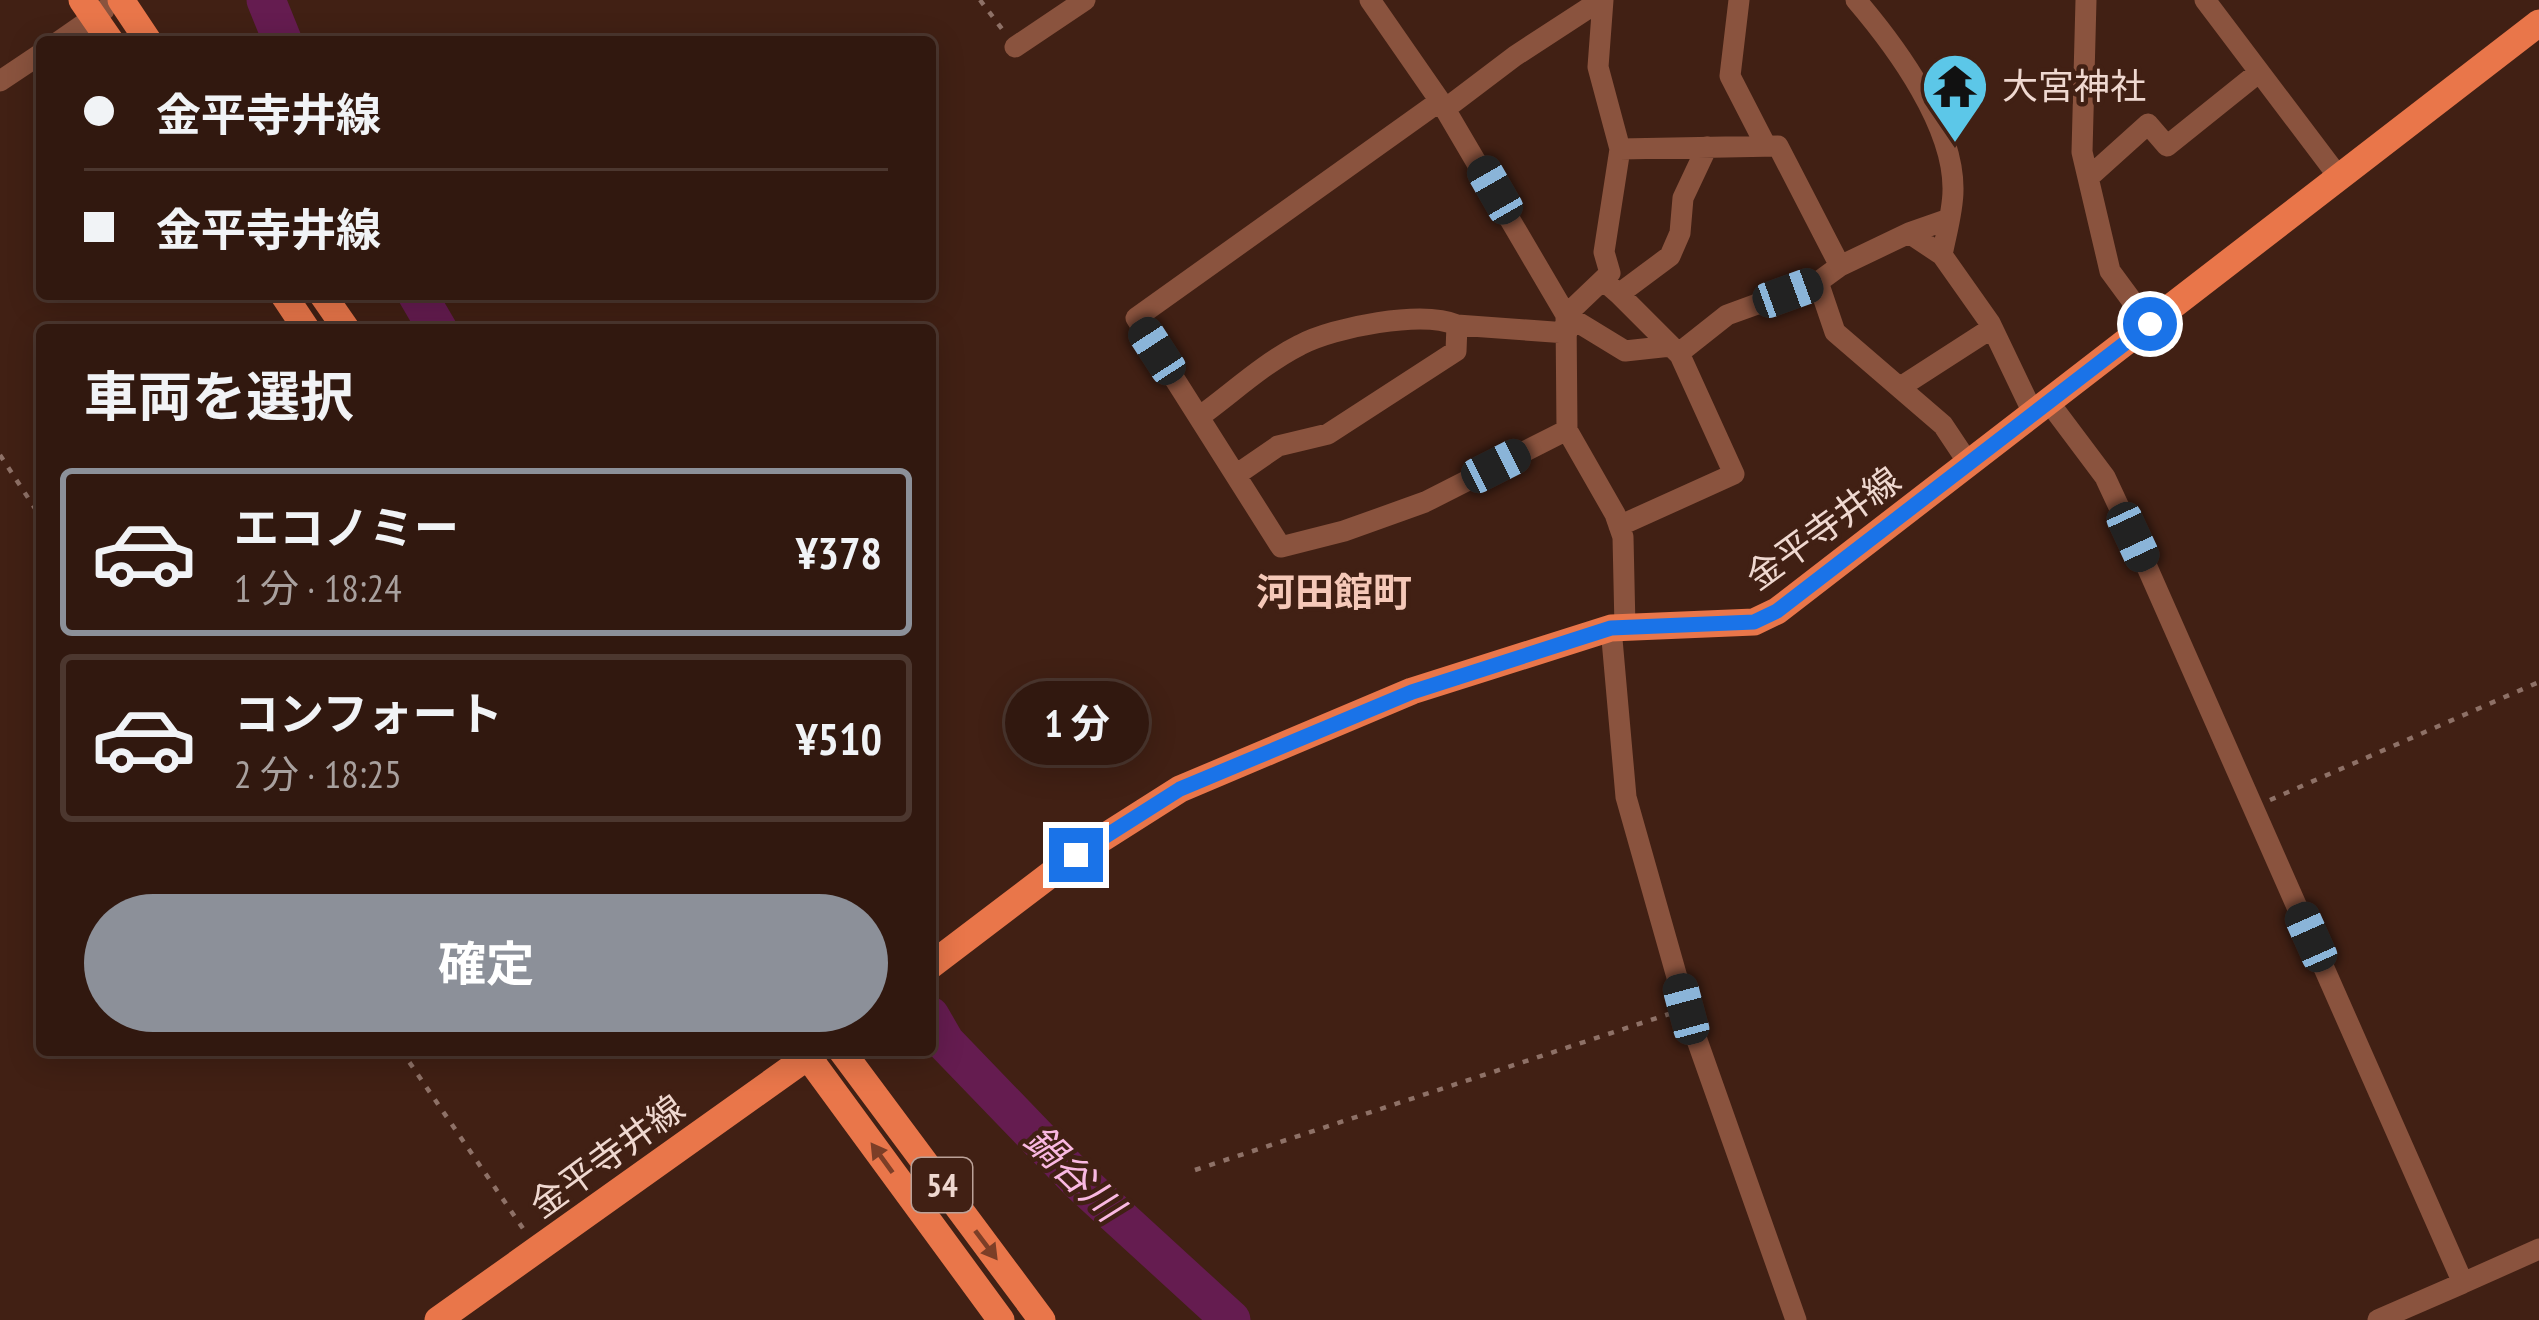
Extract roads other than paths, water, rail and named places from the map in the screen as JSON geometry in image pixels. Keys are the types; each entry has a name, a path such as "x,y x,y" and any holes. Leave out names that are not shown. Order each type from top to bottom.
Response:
{"main road":[{"path":"120,0 145,36"},
{"path":"88,9 106,36"},
{"name":"金平寺井線","path":"939,959 1076,855 1180,789 1412,692 1618,628 1754,622 1777,611 2539,23"},
{"name":"金平寺井線","path":"438,1320 804,1056"},
{"name":"54","path":"813,1056 1001,1320"},
{"name":"54","path":"845,1056 1042,1320"}],"street":[{"path":"63,36 88,9 120,0"},
{"path":"1015,47 1085,0"},
{"path":"1370,0 1443,105 1566,324 1568,430 1619,526 1618,628 1626,797 1686,1009 1796,1320"},
{"path":"1568,430 1425,502 1281,547 1136,318 1602,0"},
{"path":"1602,0 1598,67 1620,149 1604,253 1611,287 1675,350 1734,474 1619,526"},
{"path":"1739,0 1730,76 1766,146"},
{"path":"1856,0 1938,120 1951,165 1953,193 1942,255"},
{"path":"2086,0 2082,152 2110,271 2150,324"},
{"path":"2205,0 2338,176"},
{"path":"0,81 36,56"},
{"path":"2088,178 2148,124 2167,146 2258,73"},
{"path":"1620,149 1778,146 1840,266"},
{"path":"1566,324 1611,287 1670,256 1680,233 1683,198 1707,147"},
{"path":"1199,418 1300,344 1365,325 1440,318 1457,325 1566,324 1625,351 1675,350 1727,314 1818,282 1840,266 1948,218"},
{"path":"1909,233 1942,255 2041,407 2105,478 2463,1283"},
{"path":"1818,282 1835,332 1943,425 1969,464"},
{"path":"1236,475 1278,446 1328,434 1456,351 1457,325"},
{"path":"1902,386 1992,328"},
{"path":"2378,1320 2539,1250"}],"waterway":[{"name":"鍋谷川","path":"266,0 281,36"},
{"name":"鍋谷川","path":"420,300 434,324"},
{"name":"鍋谷川","path":"936,1026 945,1042 1078,1180 1231,1320"}],"place":[{"name":"大宮神社","path":"1955,145"}],"district":[{"name":"河田館町","path":"1334,592"}]}
